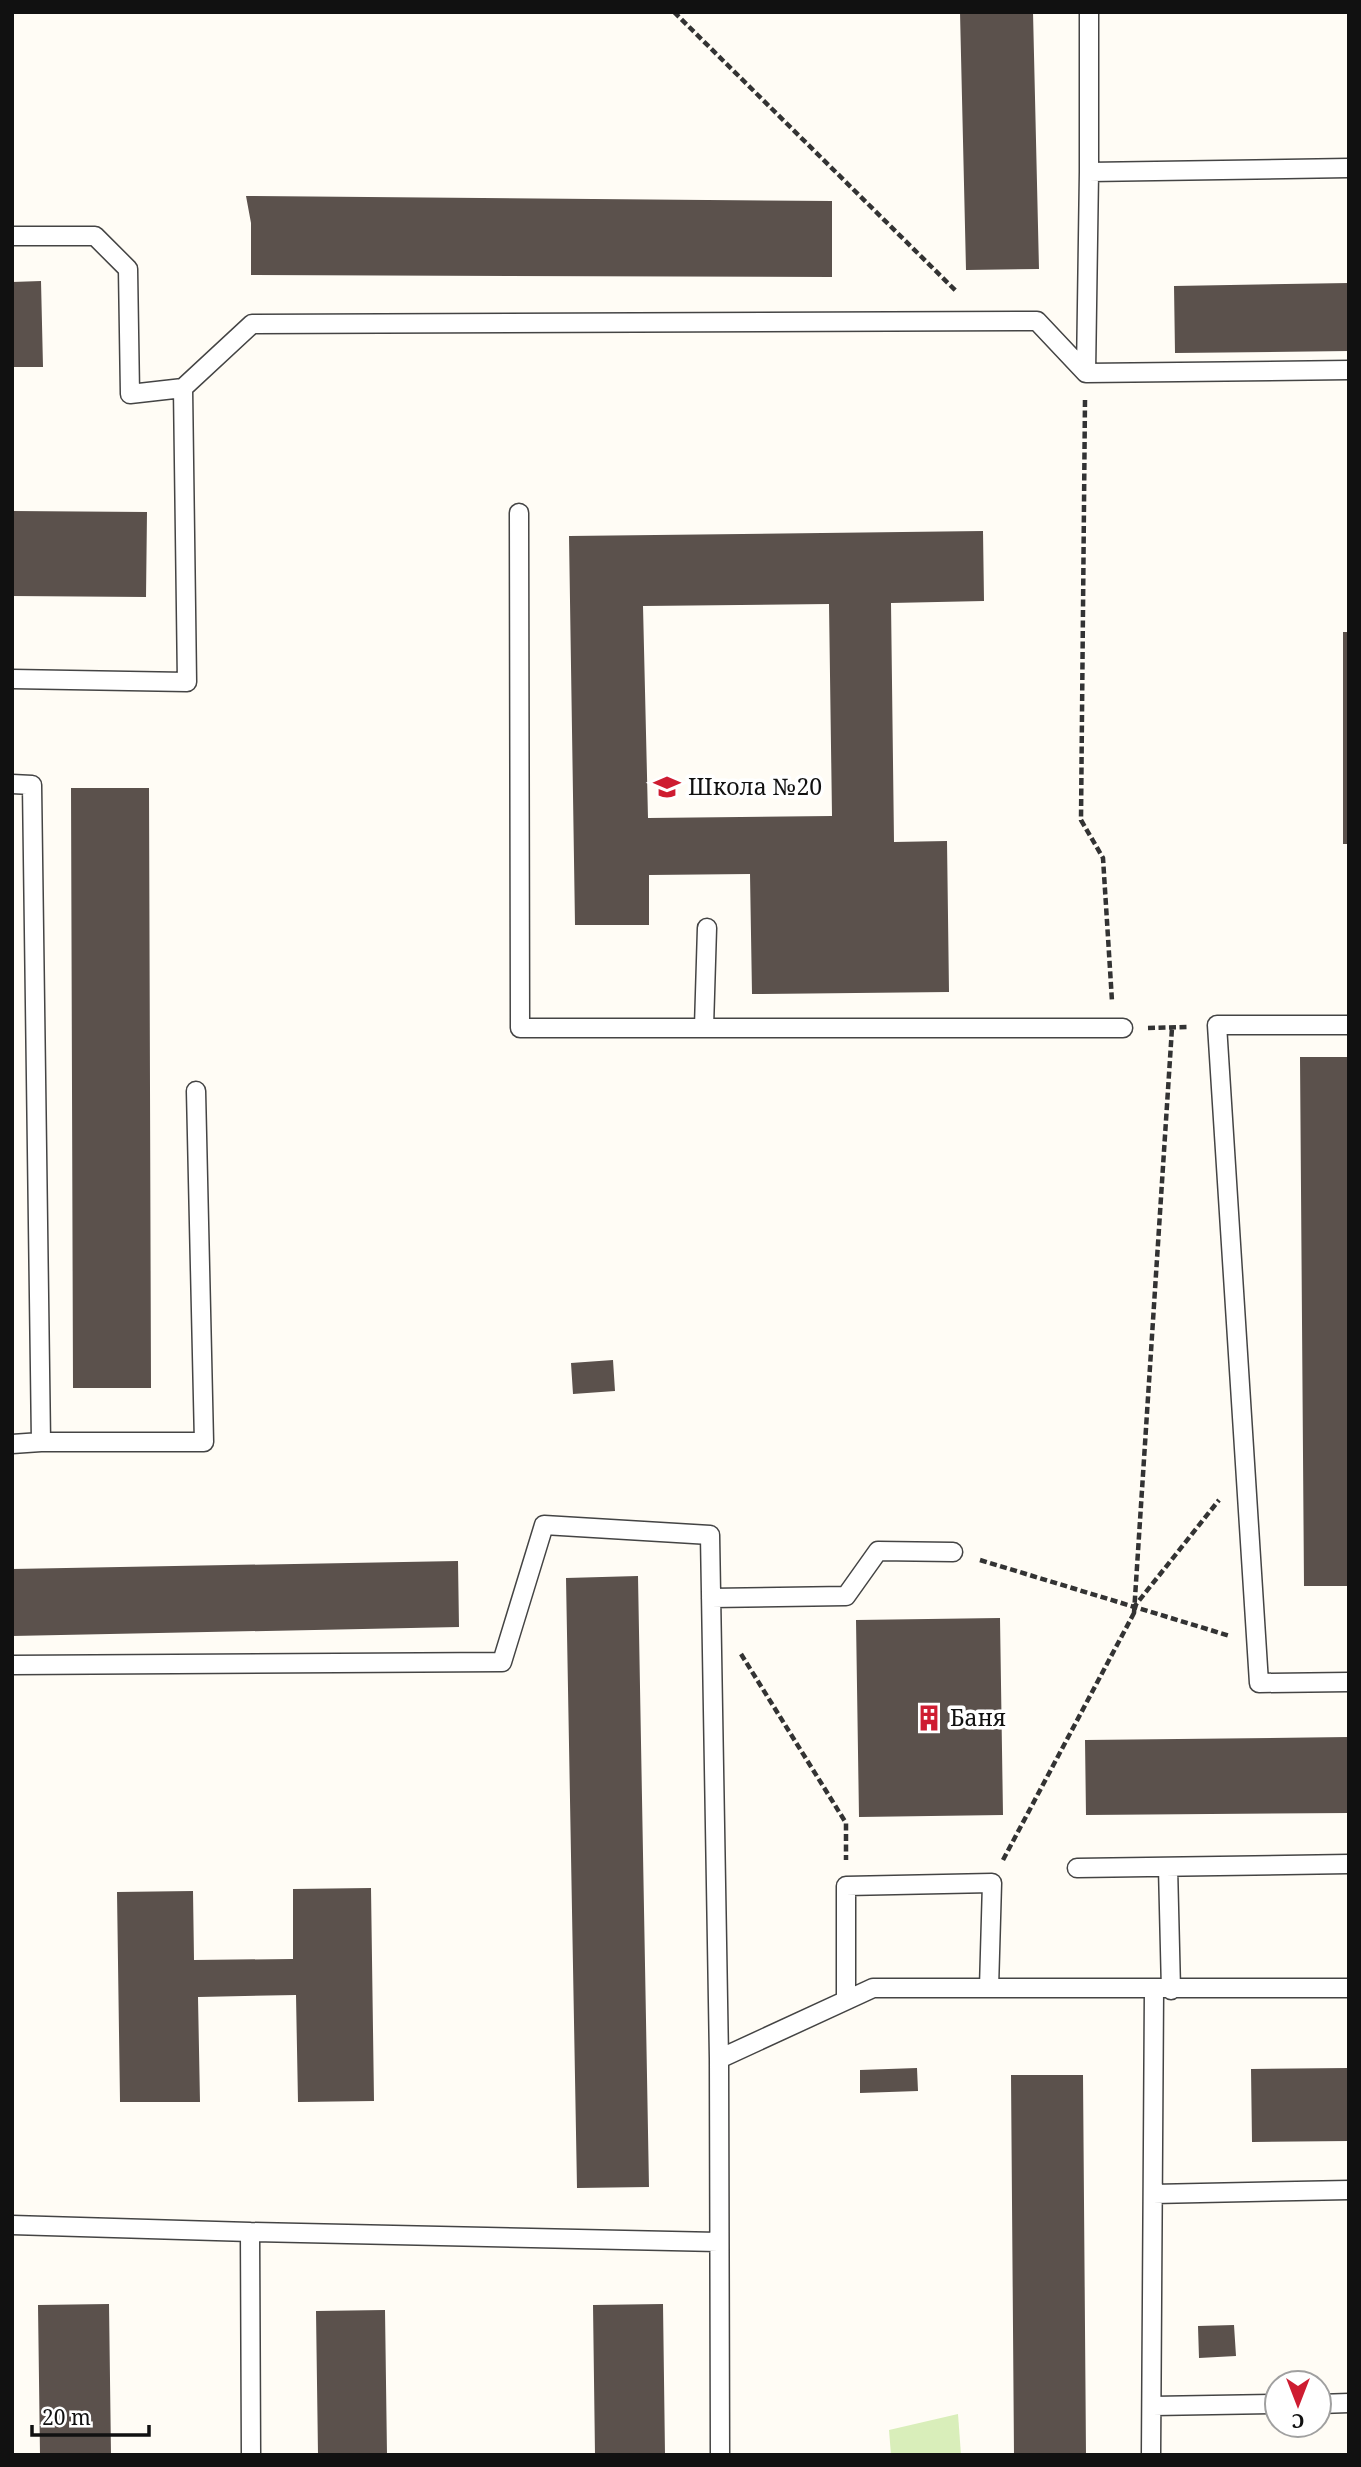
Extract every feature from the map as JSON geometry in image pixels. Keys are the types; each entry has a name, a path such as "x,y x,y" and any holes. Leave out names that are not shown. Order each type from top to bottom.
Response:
{"lane":[{"path":"1086,373 1089,12"},
{"path":"1089,172 1349,169"},
{"path":"12,236 95,236 128,270 130,394 183,388 252,324 1037,321 1086,373 1349,370"},
{"path":"12,679 187,682 183,388"},
{"path":"519,513 520,1028 1123,1028"},
{"path":"12,784 32,785 41,1442"},
{"path":"704,1027 707,928"},
{"path":"1349,1026 1217,1025 1259,1683 1349,1682"},
{"path":"12,1444 204,1441 197,1091"},
{"path":"12,1665 502,1662 544,1525 710,1535 719,2059 720,2455"},
{"path":"711,1598 846,1596 878,1551 953,1552"},
{"path":"1077,1868 1349,1864"},
{"path":"1151,2455 1153,2194 1168,1867"},
{"path":"846,1999 846,1886 992,1883 989,1988"},
{"path":"719,2059 873,1988 1349,1989"},
{"path":"1153,2194 1349,2190"},
{"path":"12,2225 718,2242"},
{"path":"250,2232 251,2455"},
{"path":"1153,2406 1263,2404"}],"path":[{"path":"674,12 966,300"},
{"path":"1086,373 1081,820 1103,858 1113,1028 1217,1025"},
{"path":"992,1883 1134,1613 1172,1028"},
{"path":"1134,1607 1246,1467"},
{"path":"953,1552 1257,1644"},
{"path":"739,1651 846,1823"}],"green space":[{"path":"958,2414 961,2455 891,2455 889,2430"}],"building":[{"path":"960,12 1033,12 1039,269 966,270"},
{"path":"246,196 832,201 832,277 251,275 251,223"},
{"path":"41,281 43,367 12,367 12,282"},
{"path":"1349,283 1349,351 1175,353 1174,286"},
{"path":"12,511 147,512 146,597 12,596"},
{"path":"983,531 984,601 891,603 894,842 947,841 949,992 752,994 750,874 649,875 649,925 575,925 569,536","holes":["829,604 832,816 648,818 643,606"]},
{"path":"1343,632 1349,632 1349,844 1343,844"},
{"path":"71,788 149,788 151,1388 73,1388"},
{"path":"1300,1057 1349,1057 1349,1586 1304,1586"},
{"path":"613,1360 615,1391 573,1394 571,1363"},
{"path":"458,1561 459,1627 12,1636 12,1569"},
{"path":"638,1576 649,2187 577,2188 566,1578"},
{"name":"Баня","path":"1000,1618 1003,1815 859,1817 856,1620"},
{"path":"1349,1737 1349,1813 1086,1815 1085,1740"},
{"path":"371,1888 374,2101 298,2102 296,1995 198,1997 200,2102 120,2102 117,1892 193,1891 194,1960 293,1959 293,1889"},
{"path":"917,2068 918,2091 860,2093 860,2070"},
{"path":"1349,2068 1349,2141 1252,2142 1251,2069"},
{"path":"1011,2075 1083,2075 1086,2455 1014,2455"},
{"path":"109,2304 111,2455 40,2455 38,2305"},
{"path":"663,2304 665,2455 595,2455 593,2305"},
{"path":"385,2310 387,2455 318,2455 316,2311"},
{"path":"1234,2325 1236,2356 1199,2358 1198,2326"}],"place":[{"name":"Школа №20","path":"667,787"},
{"name":"Баня","path":"929,1718"}]}
